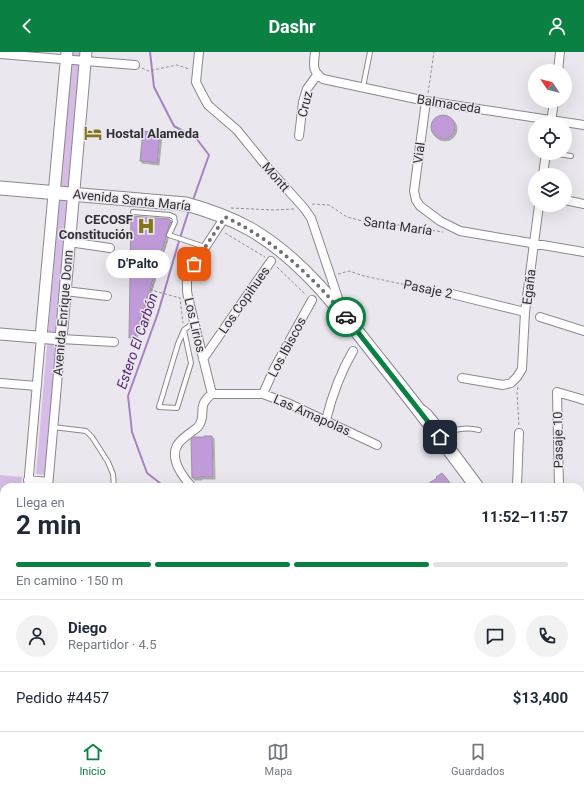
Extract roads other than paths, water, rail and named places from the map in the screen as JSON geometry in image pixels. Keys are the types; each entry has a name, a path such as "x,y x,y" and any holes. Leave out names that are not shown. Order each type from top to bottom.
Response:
{"main road":[{"name":"Avenida Santa María","path":"0,188 186,204 229,212 285,254 321,288 417,407 443,435 474,483"}],"street":[{"name":"Montt","path":"199,52 196,82 208,105 237,130 311,218 343,314"},
{"name":"Cruz","path":"299,136 303,102 307,90 317,75 313,68 315,52"},
{"path":"559,64 560,52"},
{"path":"0,54 85,56 135,65"},
{"name":"Avenida Enrique Donn","path":"28,483 67,56"},
{"name":"Avenida Enrique Donn","path":"48,483 85,56"},
{"name":"Balmaceda","path":"317,75 323,79 426,101 528,117"},
{"name":"Vial","path":"426,101 414,191 415,197 420,206 446,225 460,231 534,243"},
{"name":"Balmaceda","path":"572,124 584,125"},
{"path":"58,153 77,155"},
{"path":"572,201 584,204"},
{"name":"Los Lirios","path":"212,394 187,291 187,281 191,269 229,212"},
{"name":"Egaña","path":"462,378 503,385 511,382 517,377 522,369 525,312 538,212"},
{"path":"52,225 71,225"},
{"path":"69,242 110,248"},
{"path":"534,243 584,252"},
{"name":"Los Copihues","path":"203,359 271,261"},
{"path":"65,291 107,296"},
{"name":"Pasaje 2","path":"452,294 525,312"},
{"name":"Los Ibiscos","path":"263,394 274,369 312,300"},
{"path":"540,317 584,331"},
{"path":"0,334 114,342"},
{"path":"326,420 338,380 353,351"},
{"path":"0,383 37,386"},
{"name":"Pasaje 10","path":"558,483 557,392 584,400"},
{"path":"189,483 176,462 175,452 178,444 200,425 202,407 212,394"},
{"name":"Las Amapolas","path":"212,394 263,394 326,420 377,445"},
{"path":"517,483 519,433"},
{"path":"467,473 480,483"}],"lane":[{"path":"363,88 370,52"},
{"path":"133,212 170,214 174,217 175,222 169,235 205,247"},
{"path":"184,330 191,363 178,408 159,406 178,344 184,330 194,322"},
{"path":"53,427 86,432 92,437 108,462 113,474 114,483"},
{"path":"443,435 453,430 463,428 479,430"}],"waterway":[{"name":"Estero El Carbón","path":"150,52 154,87 174,126 196,138 209,155 193,200"},
{"name":"Estero El Carbón","path":"160,483 147,473 132,432 128,396 158,313 189,210"}],"place":[{"name":"Hostal Alameda","path":"93,133"},
{"name":"CECOSF Constitución","path":"146,226"},
{"name":"D'Palto","path":"194,264"}]}
